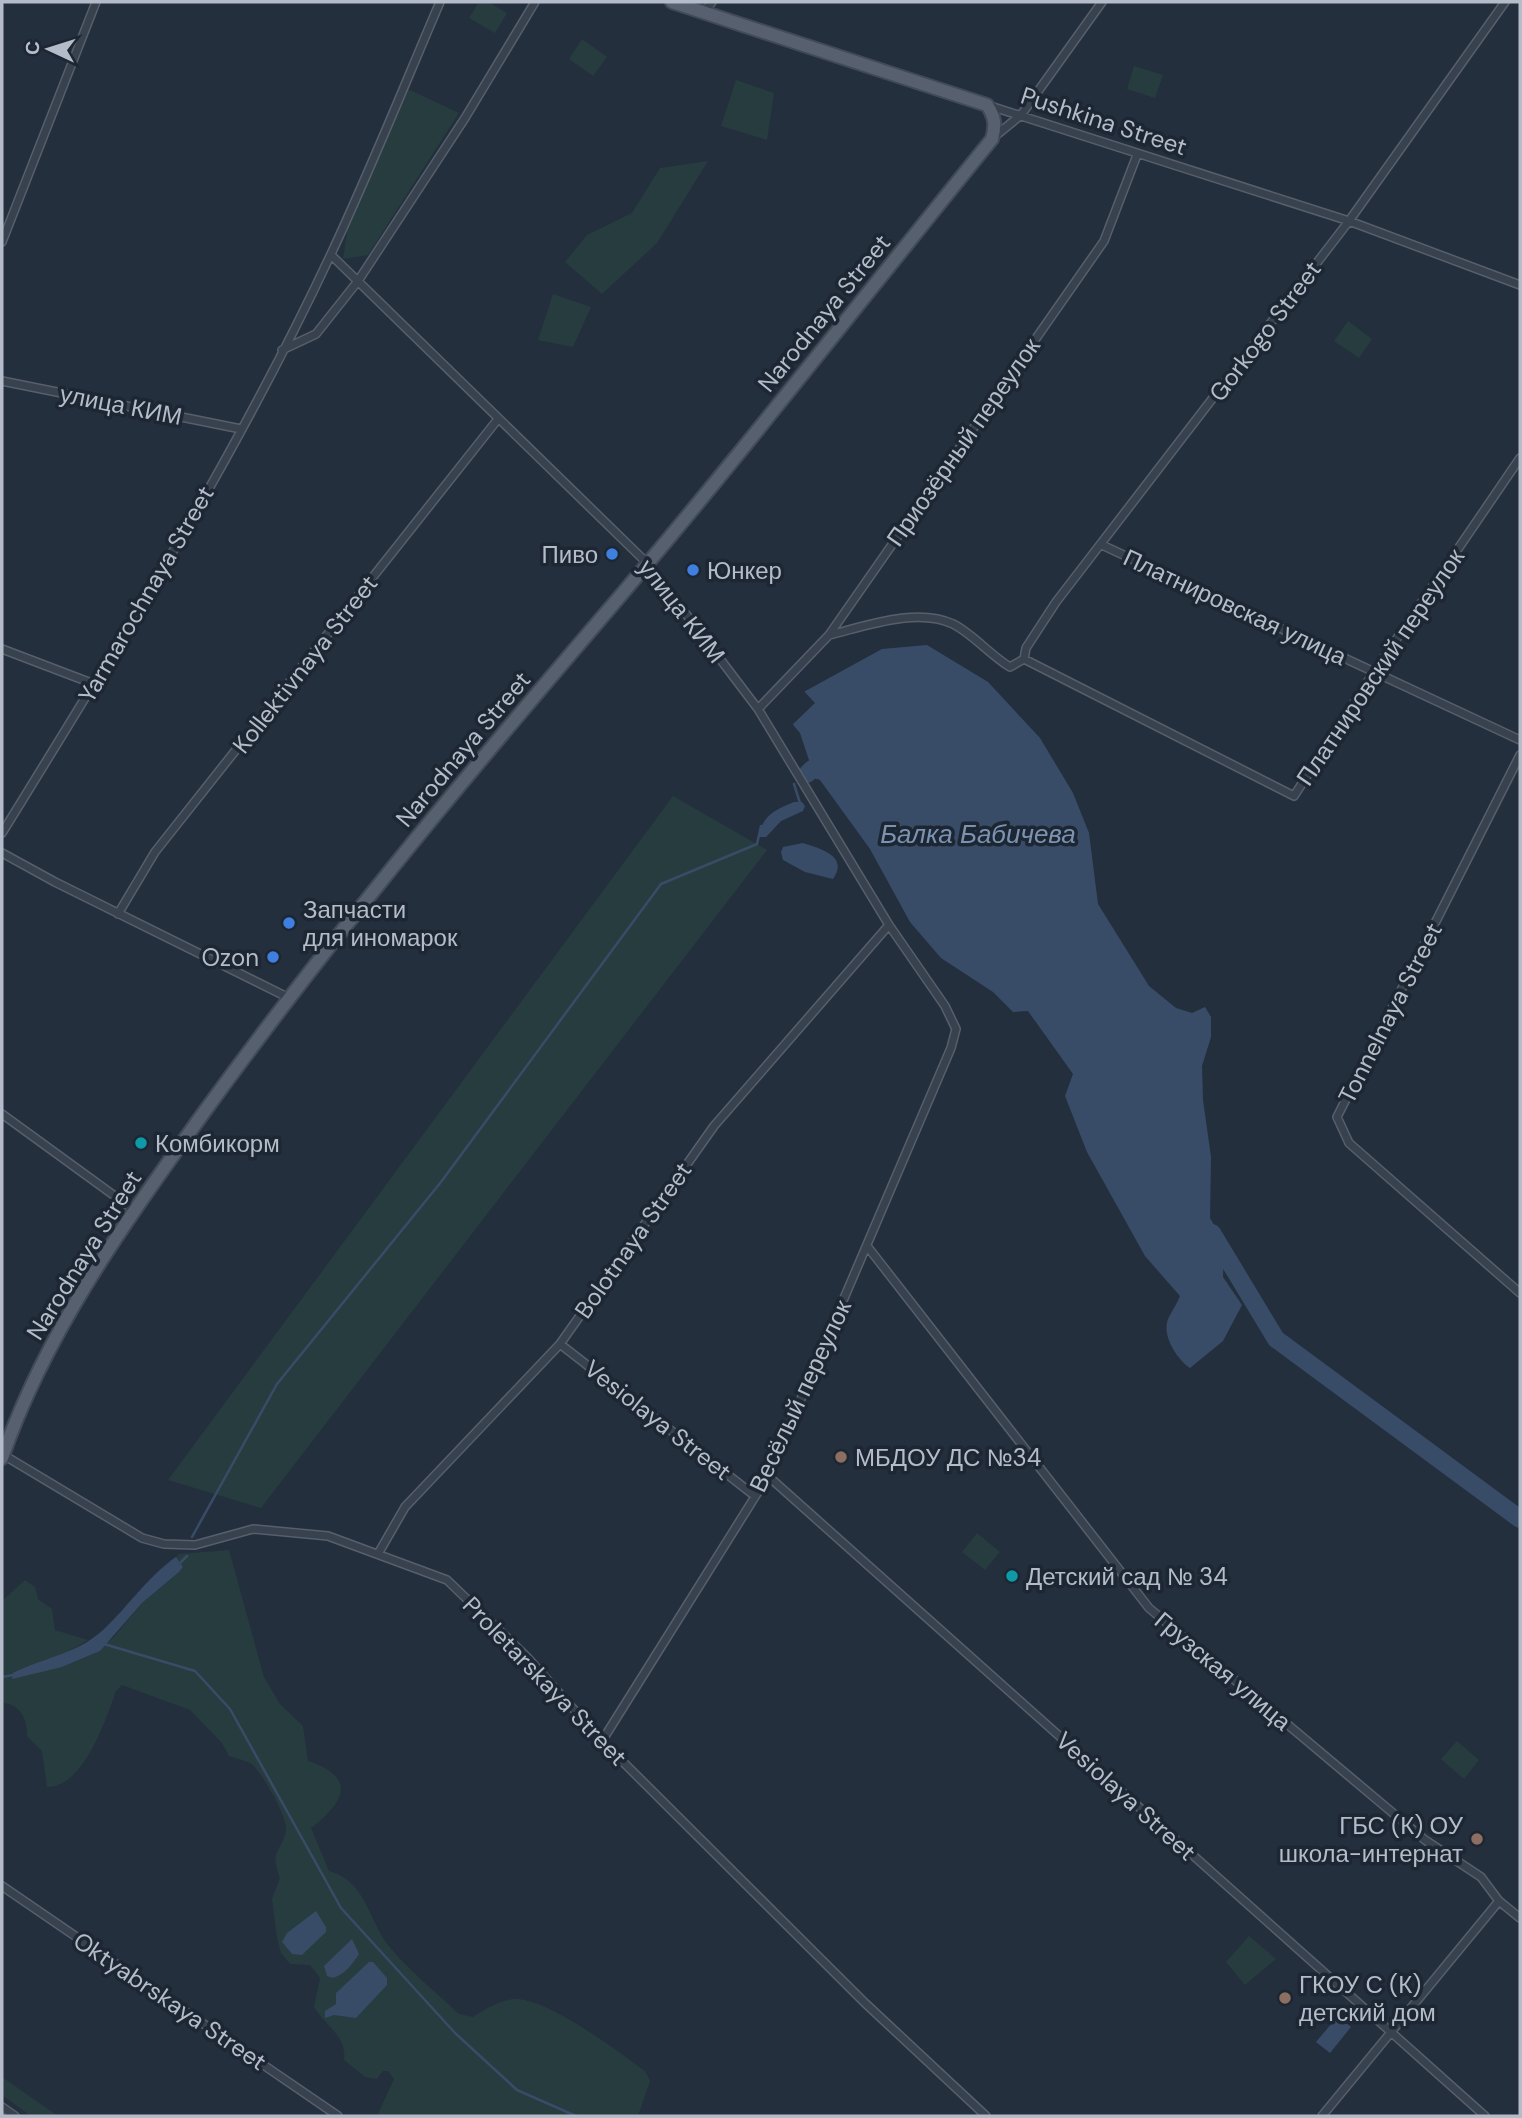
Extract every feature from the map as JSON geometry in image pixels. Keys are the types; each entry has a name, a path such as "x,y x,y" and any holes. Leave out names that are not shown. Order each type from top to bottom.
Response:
{"main road":[{"name":"Pushkina Street","path":"672,2 708,7 987,104"},
{"path":"987,104 993,115 995,128 992,139"},
{"name":"Narodnaya Street","path":"2,1456 36,1370 93,1272 134,1210 287,997 425,825 648,565 992,139"}],"street":[{"path":"2,242 96,2"},
{"name":"Yarmarochnaya Street","path":"2,832 94,684 241,429 331,255 440,2"},
{"path":"282,350 316,334 358,281 465,118 535,2"},
{"path":"992,139 1021,115 1102,2"},
{"name":"Gorkogo Street","path":"1024,659 1026,648 1056,602 1349,221 1505,2"},
{"name":"Pushkina Street","path":"987,104 1137,155 1349,221 1520,285"},
{"name":"Приозёрный переулок","path":"758,709 830,635 1104,241 1137,155"},
{"name":"улица КИМ","path":"331,255 648,565 758,709 957,1029"},
{"name":"улица КИМ","path":"2,381 241,429"},
{"name":"Kollektivnaya Street","path":"118,914 155,852 498,419"},
{"name":"Платнировский переулок","path":"830,635 878,623 925,617 953,624 1010,667 1024,659 1294,796 1374,672 1520,458"},
{"name":"Платнировская улица","path":"1102,545 1520,740"},
{"path":"2,649 94,684"},
{"name":"Tonnelnaya Street","path":"1520,755 1337,1117 1349,1143 1520,1293"},
{"path":"2,853 118,914 287,997"},
{"name":"Bolotnaya Street","path":"378,1554 405,1507 560,1343 714,1126 890,925"},
{"name":"Весёлый переулок","path":"602,1741 768,1476 957,1029"},
{"path":"2,1114 134,1210"},
{"name":"Грузская улица","path":"867,1246 1149,1608 1425,1840 1481,1877 1499,1901 1520,1918"},
{"name":"Vesiolaya Street","path":"560,1343 755,1496"},
{"name":"Proletarskaya Street","path":"2,1456 142,1538 163,1544 195,1545 254,1529 328,1536 447,1580 546,1677 602,1741 865,2003 986,2116"},
{"name":"Vesiolaya Street","path":"768,1476 1485,2116"},
{"name":"Oktyabrskaya Street","path":"2,1886 338,2116"},
{"path":"1322,2116 1499,1901"},
{"path":"2,2108 15,2116"}],"green space":[{"path":"479,2 488,2 507,13 495,33 469,18"},
{"path":"582,39 607,57 593,76 569,59"},
{"path":"1134,66 1163,75 1155,98 1127,89"},
{"path":"736,80 774,93 767,140 721,126"},
{"path":"408,89 459,113 368,255 343,259 348,226"},
{"path":"708,161 657,243 602,294 565,262 587,235 632,213 660,168"},
{"path":"553,294 591,307 573,347 538,340"},
{"path":"1348,321 1372,339 1359,358 1334,341"},
{"path":"673,796 767,850 261,1508 168,1480"},
{"path":"977,1533 1000,1552 985,1570 962,1552"},
{"path":"229,1550 264,1677 280,1704 303,1726 308,1761 324,1767 339,1782 341,1791 338,1800 311,1828 329,1871 351,1883 365,1902 388,1945 459,2014 473,2017 502,2002 513,1999 527,2000 581,2026 645,2071 650,2081 638,2116 377,2116 394,2079 388,2071 383,2071 377,2079 365,2077 344,2060 339,2038 314,2007 320,1978 310,1965 290,1964 281,1953 272,1899 280,1878 276,1862 277,1852 286,1831 279,1806 255,1767 229,1756 222,1743 190,1710 122,1685 116,1691 99,1734 82,1765 60,1784 47,1787 42,1751 27,1736 24,1718 18,1709 2,1703 2,1601 25,1580 35,1587 38,1599 52,1609 55,1630 88,1640 64,1654 19,1670 62,1667 94,1654 114,1637 142,1603 183,1567 176,1557 179,1554"},
{"path":"1457,1741 1479,1760 1464,1779 1441,1759"},
{"path":"1249,1936 1276,1959 1245,1985 1226,1962"},
{"path":"2,2077 58,2116 31,2116 2,2095"}],"water":[{"name":"Балка Бабичева","path":"927,645 988,682 1040,738 1073,793 1089,833 1098,904 1149,986 1176,1008 1192,1013 1205,1007 1211,1017 1211,1037 1202,1066 1203,1100 1211,1157 1210,1218 1224,1242 1223,1277 1242,1305 1223,1341 1190,1368 1171,1346 1167,1331 1169,1317 1180,1296 1145,1256 1087,1152 1065,1096 1073,1074 1028,1011 1013,1012 993,992 941,958 910,922 870,849 812,769 800,733 784,714 798,711 800,694 882,649"},
{"path":"794,802 802,802 805,806 803,811 781,821 766,837 758,837 763,823 771,814"},
{"path":"803,843 825,851 835,859 838,865 833,879 805,872 783,860 783,847"},
{"path":"176,1557 183,1567 179,1572 142,1603 100,1651 62,1667 12,1679 13,1673 92,1639"},
{"path":"316,1911 326,1927 326,1932 302,1955 292,1954 282,1942 287,1933"},
{"path":"352,1939 359,1954 341,1974 333,1978 327,1976 324,1966"},
{"path":"369,1962 373,1962 387,1978 387,1985 356,2018 334,2015 325,2018 325,2011 336,2004 336,1993"},
{"path":"1338,2016 1351,2027 1330,2053 1316,2042"}],"pier":[{"path":"802,689 815,703 790,727 780,713 784,707 795,708 797,693"}],"waterway":[{"path":"807,774 812,769 832,773"},
{"path":"794,784 800,803"},
{"path":"192,1537 277,1384 441,1182 661,884 757,844 761,826"},
{"path":"1212,1233 1276,1339 1520,1519"},
{"path":"179,1564 187,1556"},
{"path":"104,1644 195,1671 230,1709 341,1908 455,2033 517,2090 576,2116"},
{"path":"2,1677 13,1675"}],"place":[{"name":"Пиво","path":"612,554"},
{"name":"Юнкер","path":"693,570"},
{"name":"Запчасти для иномарок","path":"289,923"},
{"name":"Ozon","path":"273,957"},
{"name":"Комбикорм","path":"141,1143"},
{"name":"МБДОУ ДС №34","path":"841,1457"},
{"name":"Детский сад № 34","path":"1012,1576"},
{"name":"ГБС (К) ОУ школа-интернат","path":"1477,1839"},
{"name":"ГКОУ С (К) детский дом","path":"1285,1998"}]}
